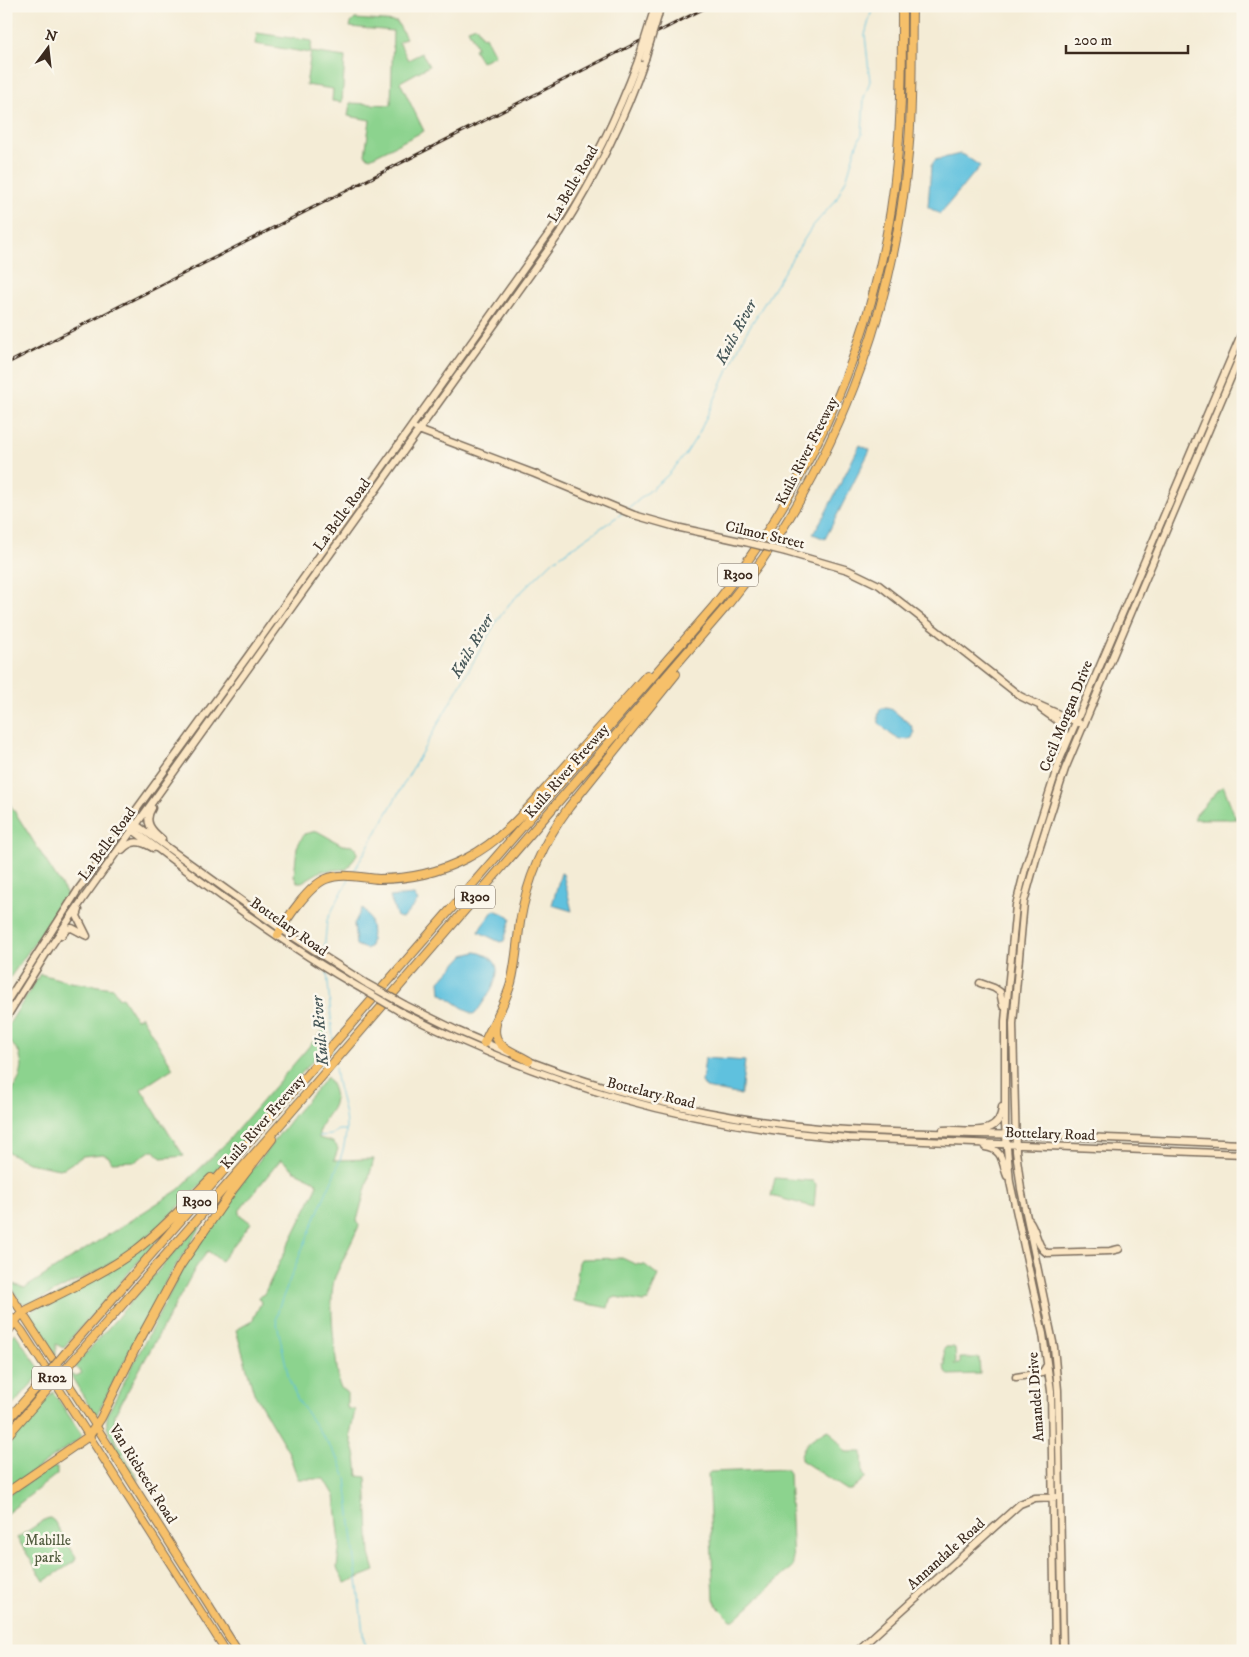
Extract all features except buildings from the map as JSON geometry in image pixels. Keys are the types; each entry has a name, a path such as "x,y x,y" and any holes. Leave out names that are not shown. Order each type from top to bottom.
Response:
{"highway":[{"name":"Kuils River Freeway","path":"6,1422 692,632 753,554 794,488 826,426 856,350 876,283 894,190 899,136 902,6"},
{"name":"Kuils River Freeway","path":"6,1438 291,1112 699,639 762,560 804,491 835,431 869,345 891,266 903,195 910,120 912,6"},
{"path":"279,932 308,892 321,881 331,877 343,876 370,878 406,877 439,870 469,857 502,834 526,810 672,648 692,632"},
{"path":"484,1043 511,983 521,916 529,883 547,840 569,806 676,674 699,639"},
{"path":"498,1014 494,1031 497,1040 503,1046 529,1061"},
{"path":"6,1493 89,1436 180,1266 234,1188 284,1124 291,1112"},
{"path":"6,1335 22,1312 109,1268 136,1250 224,1166 236,1158"}],"main road":[{"name":"La Belle Road","path":"654,6 655,15"},
{"name":"La Belle Road","path":"6,1018 55,939 83,899 560,233 579,203 617,129 642,60 655,15 660,6"},
{"name":"La Belle Road","path":"6,1003 70,901 248,656 535,254 591,167 642,60"},
{"name":"Cecil Morgan Drive","path":"1015,1145 1013,1024 1023,912 1029,884 1060,781 1080,723 1243,330"},
{"name":"Cecil Morgan Drive","path":"1007,1144 1005,1029 1018,895 1048,794 1064,752 1080,723 1243,349"},
{"name":"Cilmor Street","path":"410,427 535,474 634,515 676,527 786,552 848,570 879,585 1011,689 1032,702 1080,723"},
{"path":"1032,702 1063,726 1066,733 1063,745 1064,752"},
{"path":"175,857 151,830 148,819 150,811 172,780 179,765"},
{"name":"Bottelary Road","path":"127,821 279,932 306,955 345,980 405,1005 484,1043 529,1061 616,1090 711,1113 818,1128 1243,1144"},
{"path":"112,859 128,844 135,842 144,843 175,857"},
{"path":"55,939 61,936 67,929 72,928 88,936 77,916 83,899"},
{"name":"Bottelary Road","path":"279,932 346,971 399,1011 466,1043 528,1069 595,1092 662,1110 723,1123 789,1133 849,1138 1243,1154"},
{"path":"980,983 994,988 1002,995 1005,1029"},
{"path":"912,1133 953,1129 984,1130 994,1126 1002,1112 1005,1050"},
{"path":"950,1142 988,1147 996,1150 1002,1158 1010,1182"},
{"name":"Amandel Drive","path":"1007,1144 1010,1182 1037,1302 1051,1390 1055,1651"},
{"name":"Amandel Drive","path":"1015,1145 1021,1189 1047,1310 1056,1370 1060,1416 1063,1651"},
{"path":"1027,1217 1034,1228 1041,1248 1047,1253 1119,1249"},
{"name":"R102","path":"6,1288 22,1312"},
{"name":"R102","path":"6,1311 14,1322"},
{"name":"Van Riebeeck Road","path":"22,1312 237,1649"},
{"name":"Van Riebeeck Road","path":"14,1322 226,1651"},
{"path":"1016,1377 1042,1373 1048,1363"},
{"name":"Annandale Road","path":"857,1651 1020,1504 1032,1499 1061,1497"}],"green space":[{"path":"355,19 397,22 406,38 399,42 408,60 422,53 429,66 400,82 424,131 370,158 365,155 370,120 348,116 350,103 391,105 393,31 350,27"},
{"path":"476,26 482,37 485,36 495,55 481,62 474,49 477,47 468,29"},
{"path":"257,33 312,41 310,53 255,44"},
{"path":"311,52 345,57 342,102 332,101 333,89 306,85"},
{"path":"1223,785 1236,819 1194,819 1193,818"},
{"path":"6,798 68,896 6,983"},
{"path":"317,831 342,845 353,846 356,848 357,854 347,869 321,871 302,882 297,882 294,876 297,847 304,834"},
{"path":"40,974 70,982 113,988 119,998 122,997 136,1019 141,1016 173,1068 141,1089 184,1156 161,1158 155,1151 150,1151 136,1161 112,1162 109,1157 103,1154 83,1156 64,1168 59,1169 28,1163 6,1151 6,1104 20,1077 22,1066 19,1052 6,1037 6,1029"},
{"path":"324,1029 327,1033 327,1044 229,1157 150,1235 132,1250 97,1271 30,1304 22,1303 10,1286 13,1284 25,1288 178,1190 225,1144"},
{"path":"327,1077 333,1088 334,1105 322,1123 319,1138 330,1141 337,1146 338,1149 334,1160 374,1159 357,1220 359,1226 335,1277 332,1300 339,1384 347,1392 347,1408 355,1410 350,1435 356,1457 358,1476 366,1477 370,1554 375,1571 345,1583 337,1568 340,1543 335,1496 325,1479 298,1479 288,1451 254,1393 236,1330 252,1321 261,1303 259,1297 264,1294 316,1189 317,1184 314,1180 295,1171 281,1159 239,1211 239,1214 251,1223 221,1261 208,1251 196,1267 115,1414 115,1441 125,1451 123,1454 139,1481 130,1472 120,1456 107,1426 109,1411 182,1270 240,1185 295,1114"},
{"path":"775,1178 813,1181 816,1184 814,1207 771,1196"},
{"path":"198,1225 201,1227 166,1281 97,1414 94,1414 70,1374 76,1376 82,1373 75,1366"},
{"path":"157,1236 159,1238 63,1348 56,1344 56,1356 30,1316 30,1312"},
{"path":"622,1258 635,1264 645,1265 658,1275 648,1301 643,1302 616,1297 610,1300 608,1308 574,1301 581,1259"},
{"path":"15,1333 42,1372 6,1413 6,1346"},
{"path":"946,1347 955,1348 956,1362 954,1364 960,1364 960,1358 979,1358 980,1374 949,1375 945,1372 944,1349"},
{"path":"53,1392 82,1435 78,1440 6,1490 6,1446"},
{"path":"829,1430 846,1452 862,1452 863,1474 866,1477 851,1490 847,1490 801,1460 803,1449 806,1445"},
{"path":"52,1467 57,1468 57,1474 6,1514 6,1496"},
{"path":"786,1469 789,1473 793,1566 734,1620 731,1620 717,1606 714,1599 708,1474 710,1472"},
{"name":"Mabille park","path":"50,1518 54,1521 76,1557 74,1562 44,1581 17,1538"}],"water":[{"path":"960,154 980,166 940,214 928,207 931,166 935,160"},
{"path":"860,445 870,450 825,539 813,534 826,512"},
{"path":"890,708 911,725 914,733 912,738 898,738 879,723 880,709"},
{"path":"561,873 563,874 572,911 552,905"},
{"path":"414,895 418,901 403,918 397,917 390,897"},
{"path":"362,908 368,916 371,926 372,937 370,947 366,949 356,945 354,924"},
{"path":"494,910 511,918 504,941 500,942 479,932"},
{"path":"476,952 488,956 495,963 497,970 496,978 487,996 476,1013 472,1014 441,993 440,981 464,955"},
{"path":"705,1058 745,1061 741,1095 706,1088 702,1082"}],"waterway":[{"name":"Kuils River","path":"627,510 668,475 685,455 699,433 744,336 812,227 836,200 847,177 862,134 864,98 870,81 865,35 873,6"},
{"name":"Kuils River","path":"353,873 496,622 510,603 553,561 624,512"},
{"name":"Kuils River","path":"324,953 327,920 349,879"},
{"name":"Kuils River","path":"327,972 333,1040"},
{"name":"Kuils River","path":"333,1049 334,1058"},
{"name":"Kuils River","path":"335,1067 346,1123 343,1149 338,1167 306,1239 280,1304 276,1319 289,1379 298,1400 339,1460 346,1478 365,1651"},
{"path":"319,1136 331,1135 338,1130 346,1130"}],"railway":[{"path":"6,364 709,6"}]}
